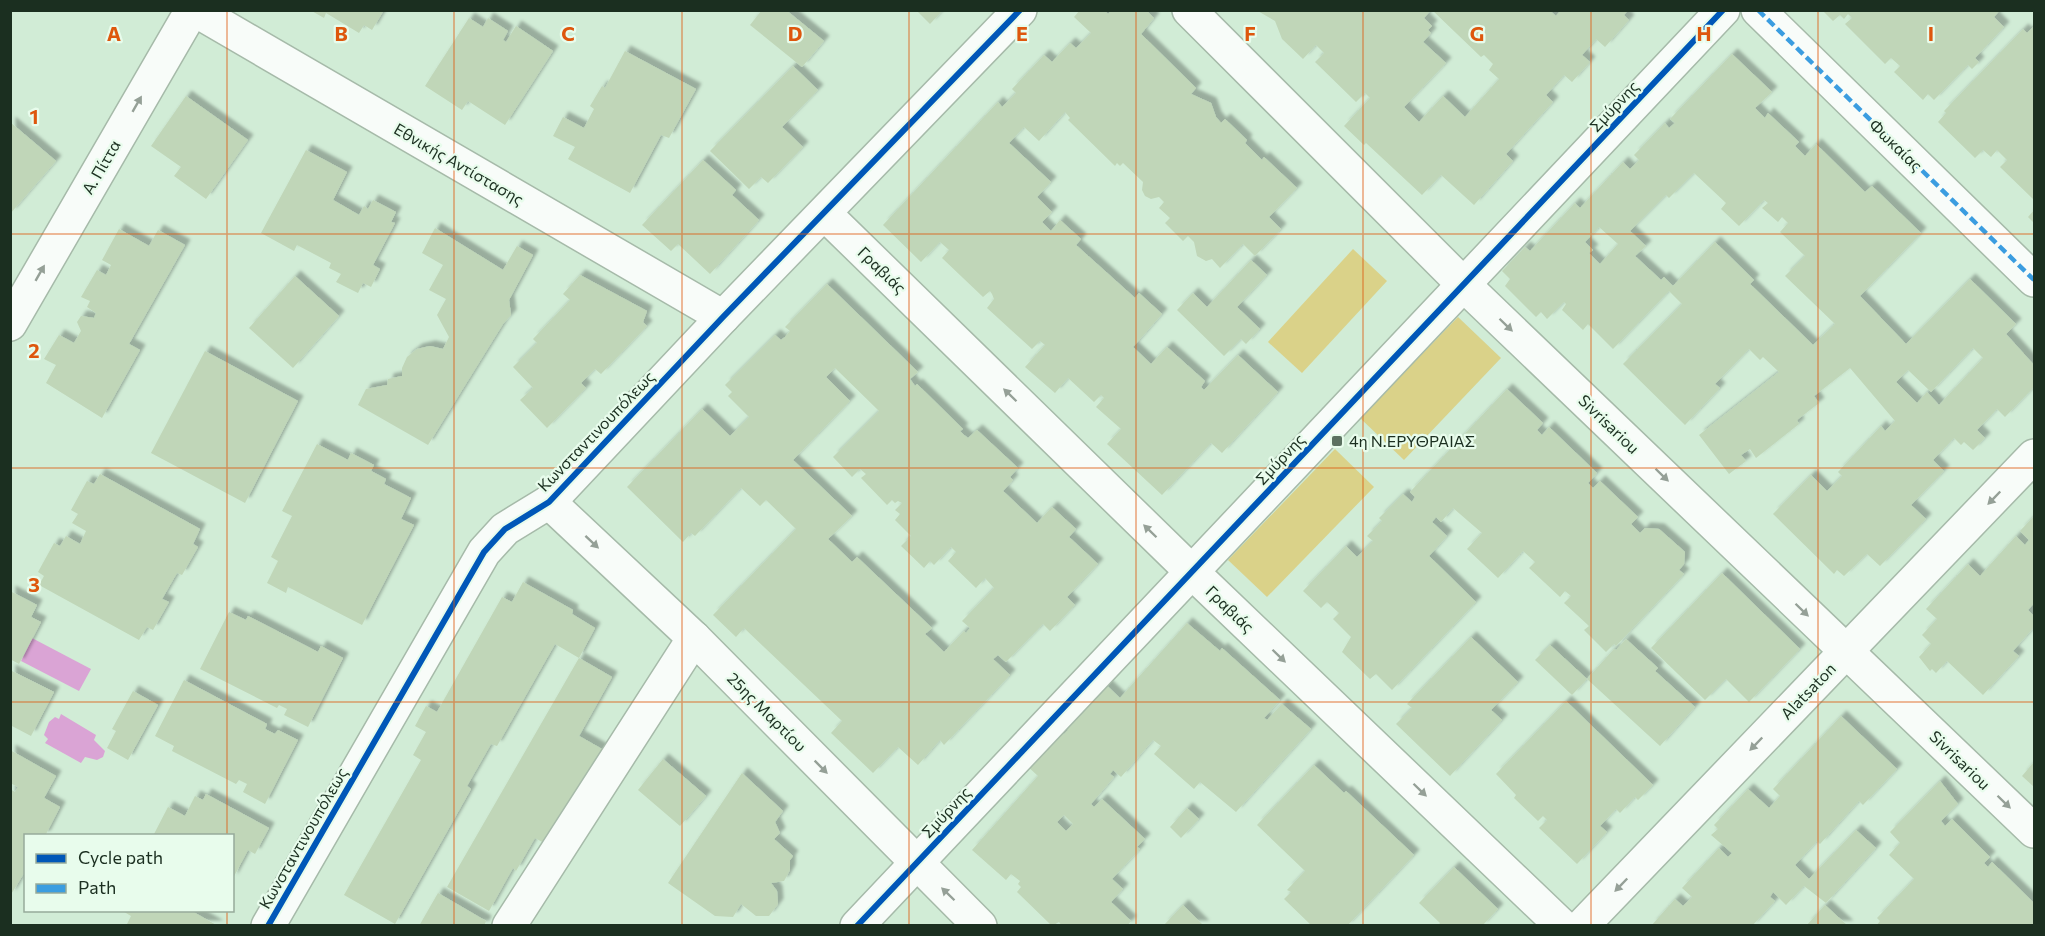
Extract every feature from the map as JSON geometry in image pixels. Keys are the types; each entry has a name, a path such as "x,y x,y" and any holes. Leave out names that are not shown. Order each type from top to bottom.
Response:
{"street":[{"name":"Εθνικής Αντίστασης","path":"193,10 723,316"},
{"name":"Α. Πίττα","path":"10,324 193,10"},
{"name":"Κωνσταντινουπόλεως","path":"268,926 484,552 505,528 549,502 723,316 825,214 1020,10"},
{"name":"Sivrisariou","path":"1189,10 1464,285 2034,831"},
{"name":"Σμύρνης","path":"857,926 1723,10"},
{"name":"Φωκαίας","path":"1758,10 2034,280"},
{"name":"Γραβιάς","path":"825,214 1192,572 1562,926"},
{"name":"Alatsaton","path":"1582,926 2034,456"},
{"name":"25ης Μαρτίου","path":"549,502 694,638 980,926"},
{"path":"509,926 694,638"}],"shaded area":[{"path":"1353,249 1387,281 1302,373 1268,342"},
{"path":"1458,317 1501,358 1404,460 1360,418"},
{"path":"1335,449 1374,487 1267,597 1228,560"},
{"path":"32,638 91,669 79,691 21,661"},
{"path":"61,714 96,735 94,740 105,751 103,757 97,760 85,757 81,763 45,743 48,739 44,735 49,722 55,717 59,719"}],"building":[{"path":"310,10 384,10 372,30 364,25 359,33 326,13 324,18"},
{"path":"762,10 786,10 824,41 802,67 750,25"},
{"path":"916,10 943,10 930,24"},
{"path":"1080,10 1104,10 1108,14 1112,10 1146,10 1154,18 1141,34 1196,88 1191,94 1211,103 1221,123 1225,119 1247,140 1245,143 1262,160 1264,157 1297,188 1269,217 1281,229 1255,256 1243,244 1220,268 1212,259 1206,261 1197,256 1194,242 1188,236 1183,241 1165,223 1170,218 1159,208 1164,202 1159,197 1151,199 1145,196 1142,190 1143,182 1123,163 1120,166 1117,163 1115,166 1068,120 1070,118 1065,112 1039,141 1024,127 1009,143 1051,182 1037,197 1052,212 1042,222 1051,231 1060,220 1081,239 1076,245 1135,298 1139,293 1162,314 1133,347 1151,364 1167,347 1205,381 1201,387 1204,390 1238,355 1278,392 1222,453 1211,443 1162,495 1107,444 1121,429 1096,407 1104,398 1101,395 1094,402 1068,378 1055,393 1025,367 1045,345 1040,341 1032,349 987,308 994,299 992,294 990,291 983,297 942,258 949,250 940,242 921,262 883,225 998,102 1002,107 1016,93 1012,89 1044,55 1052,62 1070,43 1076,48 1091,33 1074,17"},
{"path":"1256,10 1431,10 1424,18 1432,26 1428,30 1431,33 1423,42 1446,63 1404,107 1419,122 1443,96 1465,117 1499,79 1489,70 1493,64 1484,55 1481,57 1432,10 1549,10 1556,16 1561,10 1628,10 1624,15 1629,20 1605,47 1596,39 1582,55 1590,62 1572,82 1564,75 1546,95 1553,102 1506,154 1513,161 1474,205 1441,175 1422,195 1366,143 1364,145 1344,126 1370,98 1365,93 1356,102 1315,62 1324,53 1316,45 1303,59 1282,39 1275,21"},
{"path":"1822,10 2000,10 1994,17 2004,27 1975,58 1979,62 1972,69 1968,65 1934,100 1928,94 1923,100 1894,72 1900,66 1891,58 1885,64 1845,24 1852,18 1848,14 1844,19 1840,15 1833,21"},
{"path":"469,18 483,27 488,18 508,31 503,40 506,42 516,26 553,51 505,125 468,101 462,110 425,86"},
{"path":"2034,26 2034,200 2000,167 2007,160 1997,150 1991,157 1983,150 1975,158 1938,122 1946,113 1944,111 2023,29 2027,33"},
{"path":"625,51 696,89 669,138 661,135 630,193 568,159 575,147 553,136 563,117 584,128 594,109 590,106 602,86 605,88"},
{"path":"1732,54 1772,92 1755,108 1765,118 1768,113 1799,142 1795,146 1805,156 1816,144 1865,192 1872,186 1921,233 1860,296 1906,344 1970,279 2016,324 2006,334 2034,365 2034,387 2005,417 1997,409 1977,430 1985,438 1973,450 1964,442 1961,445 1954,438 1933,460 1944,471 1911,505 1926,519 1880,566 1867,554 1844,576 1837,570 1834,574 1773,514 1811,475 1827,491 1842,476 1838,472 1881,426 1885,431 1895,421 1850,368 1814,396 1819,403 1797,420 1799,424 1756,458 1750,449 1741,455 1746,461 1729,474 1699,435 1779,372 1763,357 1760,360 1749,349 1715,384 1720,388 1685,425 1623,364 1682,304 1669,291 1613,349 1588,324 1583,330 1562,310 1566,304 1564,302 1547,319 1541,312 1536,317 1505,286 1510,279 1502,271 1525,247 1530,251 1575,203 1580,208 1623,162 1630,169 1639,160 1634,155 1665,123 1669,128 1675,123 1670,119","holes":["1694,173 1726,203 1721,209 1739,226 1764,200 1768,203 1762,208 1778,222 1782,217 1788,223 1780,232 1805,256 1785,276 1835,324 1813,345 1750,284 1754,280 1715,242 1673,286 1664,277 1661,280 1635,256 1646,246 1630,231 1666,195 1669,198","1599,227 1618,244 1600,264 1589,253 1593,250 1585,242","1973,348 1983,358 1939,405 1927,392 1917,403 1896,382 1908,370 1931,392"]},
{"path":"793,66 818,90 782,127 803,147 768,183 761,177 749,189 710,151"},
{"path":"186,96 248,140 206,199 174,176 181,167 151,146"},
{"path":"10,122 56,161 10,214"},
{"path":"306,150 347,172 333,200 359,215 364,206 368,209 373,200 396,212 391,222 395,223 373,265 380,269 371,287 363,283 358,293 336,282 341,274 329,268 331,263 297,245 294,251 261,233"},
{"path":"703,160 736,190 732,195 759,220 710,274 678,244 671,251 642,225"},
{"path":"2034,210 2034,223 2028,217"},
{"path":"435,228 503,270 517,246 533,255 509,300 511,315 503,324 428,445 358,405 366,389 387,385 388,379 402,376 402,368 407,357 417,349 430,346 443,349 449,337 437,315 446,299 429,290 443,265 422,253"},
{"path":"119,229 149,246 158,230 185,245 129,344 140,350 102,418 46,383 56,365 44,359 59,335 74,343 81,331 77,322 81,316 94,318 96,313 87,307 90,301 81,297 97,270 106,275 111,265 102,260"},
{"path":"1251,260 1267,275 1237,307 1260,329 1246,344 1241,339 1224,356 1177,310 1193,293 1207,307"},
{"path":"580,275 647,311 643,322 647,326 601,374 595,369 581,383 586,388 547,428 520,400 533,388 513,367 537,343 533,339 570,300 563,294"},
{"path":"295,276 339,316 293,368 249,328"},
{"path":"827,284 918,372 910,379 915,386 917,384 963,429 960,431 964,435 968,438 977,430 1018,468 1010,477 1013,480 1003,491 1037,523 1052,507 1076,529 1069,537 1098,564 1067,597 1075,605 1050,631 1043,624 1006,662 998,655 993,659 1010,675 944,745 940,740 918,765 898,747 873,773 831,733 842,721 744,628 736,637 713,615 796,529 766,500 760,506 741,488 695,536 691,533 683,542 627,487 702,409 730,436 749,417 728,396 732,392 725,385 775,335 781,340 785,337 790,331 785,327","holes":["835,368 879,411 833,457 852,477 860,469 866,474 861,478 887,505 892,500 895,503 898,501 902,503 895,510 900,514 895,520 911,536 901,546 924,568 930,561 934,565 951,547 956,552 948,561 976,588 985,578 994,588 962,621 970,628 966,633 964,631 944,652 925,634 932,628 857,557 852,562 828,539 852,516 793,460 850,401 826,377"]},
{"path":"205,351 298,401 245,503 151,453"},
{"path":"1507,389 1543,423 1537,430 1542,435 1549,427 1597,473 1588,483 1593,488 1600,481 1638,517 1631,524 1640,533 1645,528 1659,529 1685,552 1684,564 1679,570 1684,574 1616,646 1614,644 1606,652 1584,630 1589,626 1564,603 1571,596 1565,591 1560,597 1529,568 1535,562 1523,551 1498,578 1467,549 1482,533 1453,508 1441,522 1436,517 1432,522 1447,536 1429,556 1476,602 1392,690 1376,674 1370,679 1342,652 1351,637 1333,619 1339,613 1327,602 1321,608 1303,591 1346,546 1357,557 1373,541 1367,536 1382,521 1379,518 1403,494 1412,502 1415,497 1410,492"},
{"path":"317,444 348,460 351,453 374,465 371,471 386,479 384,484 411,498 401,519 414,525 362,625 288,587 286,593 267,583 278,561 271,557 292,516 282,511"},
{"path":"100,474 200,529 193,544 198,547 182,575 177,573 162,599 169,602 153,630 147,627 139,640 39,585 44,576 38,572 54,543 60,546 66,536 80,544 86,531 72,523 78,514 71,510 87,481 94,484"},
{"path":"2034,516 2034,603 2028,610 2034,616 2034,627 2013,651 2019,656 1983,695 1947,661 1936,673 1932,669 1930,671 1919,657 1931,644 1922,635 1937,619 1926,609 1968,564 1980,576 2016,536 2025,545 2029,540 2020,531"},
{"path":"1722,573 1800,649 1749,702 1726,679 1705,700 1651,648"},
{"path":"523,582 573,610 572,614 595,628 579,658 555,644 497,746 491,744 467,786 471,789 395,924 344,895 421,760 413,755 426,732 415,726 426,706 437,712 502,597 512,602"},
{"path":"10,591 37,605 31,617 41,622 19,664 10,659"},
{"path":"229,612 246,620 248,616 318,652 321,646 343,658 308,727 284,715 287,709 279,705 277,708 200,669"},
{"path":"1187,623 1220,651 1222,648 1280,700 1264,718 1267,720 1282,704 1311,729 1236,812 1200,782 1194,789 1154,754 1161,746 1153,740 1121,777 1113,770 1110,774 1114,777 1091,804 1094,807 1102,799 1145,839 1137,847 1140,849 1112,879 1123,889 1111,902 1131,921 1127,926 1062,926 1059,922 1052,926 1017,892 1021,887 1018,884 1020,881 1011,874 1006,880 972,850 1038,776 1026,765 1059,729 1064,734 1068,730 1063,726 1103,682 1120,698","holes":["1064,815 1073,824 1066,831 1057,822"]},
{"path":"1471,637 1518,682 1491,710 1502,720 1450,776 1396,724 1412,708 1407,704"},
{"path":"1626,639 1658,668 1655,671 1695,707 1660,746 1587,679"},
{"path":"1550,645 1587,679 1572,695 1535,660"},
{"path":"579,658 612,677 579,736 609,753 555,849 535,838 516,871 513,868 489,911 447,887"},
{"path":"10,670 54,692 31,736 10,725"},
{"path":"184,680 267,724 265,729 275,734 278,730 298,740 265,804 243,792 247,784 239,780 236,784 172,751 174,746 155,736"},
{"path":"133,691 158,705 128,760 107,748 116,731 112,729"},
{"path":"1566,701 1653,785 1638,800 1635,797 1620,813 1616,809 1600,826 1607,832 1577,864 1539,828 1547,820 1543,816 1538,821 1514,798 1516,795 1496,774"},
{"path":"1841,716 1897,769 1863,805 1859,801 1820,844 1817,841 1795,865 1809,879 1856,830 1876,848 1826,903 1804,886 1786,905 1773,892 1770,897 1775,901 1752,926 1651,926 1675,899 1683,906 1692,897 1682,888 1719,848 1728,857 1732,853 1711,835 1718,829 1714,825 1748,789 1769,808 1780,796 1773,789"},
{"path":"10,750 56,776 44,798 60,807 46,834 24,834 24,873 10,896 10,789 15,792 18,787 10,783"},
{"path":"663,759 706,796 680,826 638,790"},
{"path":"2034,762 2034,787 2022,776"},
{"path":"1314,765 1344,793 1346,791 1414,855 1347,926 1312,926 1284,899 1291,892 1287,890 1305,871 1257,825"},
{"path":"742,773 783,811 775,822 780,833 774,839 793,856 790,860 790,870 784,881 771,883 777,891 778,904 769,916 756,916 741,904 733,917 715,916 668,883"},
{"path":"1940,781 1958,804 1941,821 1945,826 1952,819 1990,857 1984,863 1988,867 1992,862 2034,903 2034,926 1876,926 1880,921 1877,918 1914,879 1889,855 1900,843 1890,832"},
{"path":"206,794 269,828 255,854 248,850 234,876 234,834 154,834 168,807 185,816 195,796 203,800"},
{"path":"1187,808 1199,819 1181,838 1170,827"},
{"path":"1454,867 1498,909 1482,926 1438,926 1440,923 1419,903"},
{"path":"438,893 486,921 484,926 419,926"},
{"path":"1183,905 1204,926 1163,926"},
{"path":"1825,905 1848,926 1806,926"},
{"path":"124,912 194,912 218,926 126,926 131,916"}],"marked path":[{"path":"1758,10 2034,280"}],"cycle path":[{"path":"268,926 484,552 505,529 549,502 723,317 1020,10"},
{"path":"857,926 1723,10"}],"place":[{"name":"4η Ν.ΕΡΥΘΡΑΙΑΣ","path":"1337,441"}]}
